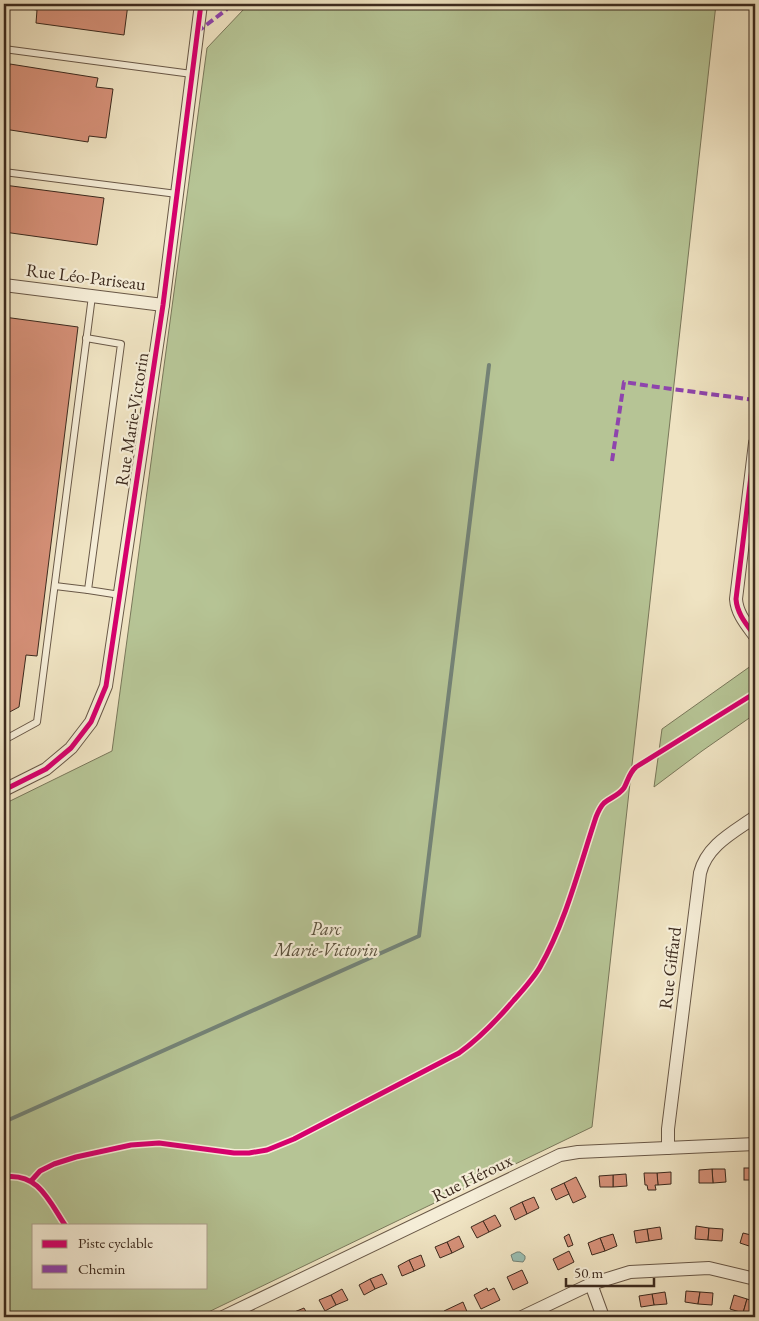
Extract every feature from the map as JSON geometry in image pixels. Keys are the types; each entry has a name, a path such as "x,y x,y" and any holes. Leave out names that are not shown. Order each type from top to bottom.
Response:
{"street":[{"name":"Rue Marie-Victorin","path":"4,790 46,769 71,748 91,722 106,686 163,305 201,4"},
{"name":"Rue Léo-Pariseau","path":"4,285 163,305"},
{"path":"755,443 752,495 736,595 736,603 740,615 755,636"},
{"name":"Rue Giffard","path":"668,1148 668,1129 698,878 709,853 716,845 755,817"},
{"name":"Rue Héroux","path":"223,1317 560,1156 578,1152 755,1144"},
{"path":"522,1317 591,1284 630,1272 709,1268 755,1278"},
{"path":"591,1284 603,1317"}],"lane":[{"path":"4,49 192,74"},
{"path":"4,172 177,194"},
{"path":"4,740 37,722 92,296"},
{"path":"86,338 121,344 88,590"},
{"path":"55,586 120,595"}],"green space":[{"name":"Parc Marie-Victorin","path":"244,4 716,4 592,1127 198,1317 4,1317 4,804 112,751 207,48 244,9"},
{"path":"755,663 755,714 654,787 662,729"}],"water":[{"path":"517,1252 525,1256 523,1262 513,1261 511,1255"}],"building":[{"path":"4,4 128,4 124,35 36,23 37,10"},
{"path":"10,64 98,78 96,87 113,89 106,138 89,136 88,142 4,129 4,106"},
{"path":"4,185 104,198 97,245 4,232"},
{"path":"4,317 78,327 37,656 26,655 19,707 4,715"},
{"path":"744,1168 755,1168 755,1180 744,1180"},
{"path":"712,1169 725,1169 726,1182 713,1183"},
{"path":"712,1169 713,1183 699,1183 699,1170"},
{"path":"671,1172 671,1184 658,1185 657,1173"},
{"path":"644,1173 657,1173 658,1185 655,1185 656,1190 648,1190 647,1185 645,1185"},
{"path":"626,1174 627,1186 613,1187 613,1175"},
{"path":"613,1175 613,1187 600,1187 599,1176"},
{"path":"576,1177 586,1197 573,1203 564,1183"},
{"path":"564,1183 569,1194 556,1200 551,1189"},
{"path":"534,1197 539,1208 527,1214 522,1202"},
{"path":"522,1202 527,1214 515,1220 510,1208"},
{"path":"495,1215 501,1226 489,1232 483,1221"},
{"path":"483,1221 489,1232 477,1238 471,1227"},
{"path":"696,1226 709,1228 708,1240 695,1239"},
{"path":"660,1227 662,1239 649,1241 647,1229"},
{"path":"709,1228 723,1229 722,1241 708,1240"},
{"path":"647,1229 649,1241 636,1243 634,1231"},
{"path":"743,1233 755,1236 752,1247 740,1243"},
{"path":"569,1234 573,1245 568,1247 564,1237"},
{"path":"613,1234 617,1246 605,1251 600,1238"},
{"path":"459,1236 464,1247 452,1253 447,1242"},
{"path":"600,1238 605,1251 592,1255 588,1243"},
{"path":"447,1242 452,1253 440,1258 435,1247"},
{"path":"569,1251 574,1262 558,1270 553,1259"},
{"path":"421,1255 425,1266 414,1271 409,1260"},
{"path":"409,1260 414,1271 402,1276 398,1266"},
{"path":"522,1270 528,1283 513,1290 507,1277"},
{"path":"382,1274 387,1284 375,1289 370,1279"},
{"path":"370,1279 375,1289 364,1295 359,1285"},
{"path":"487,1288 488,1291 494,1288 500,1300 481,1309 474,1295"},
{"path":"342,1289 348,1300 336,1305 331,1295"},
{"path":"686,1291 700,1292 698,1304 685,1302"},
{"path":"665,1292 667,1304 654,1305 652,1294"},
{"path":"700,1292 713,1293 712,1305 698,1304"},
{"path":"652,1294 654,1305 641,1307 639,1296"},
{"path":"331,1295 336,1305 325,1311 319,1300"},
{"path":"734,1295 747,1299 743,1313 730,1309"},
{"path":"747,1299 755,1302 755,1316 743,1313"},
{"path":"463,1302 468,1314 462,1317 447,1317 444,1311"},
{"path":"304,1308 309,1317 294,1317 292,1313"}],"waterway":[{"path":"4,1122 419,936 489,365"}],"marked path":[{"path":"197,32 226,10 230,4"},
{"path":"612,461 624,382 755,400"}],"cycle path":[{"path":"4,790 46,769 71,748 91,722 106,686 163,305 201,4"},
{"path":"755,443 736,599 740,614 755,636"},
{"path":"31,1181 40,1171 54,1164 76,1157 131,1145 159,1143 234,1153 267,1150 294,1139 459,1053 495,1022 540,967 565,913 596,817 603,805 622,791 636,767 755,693"},
{"path":"4,1177 26,1179 34,1184 48,1198 64,1224"}]}
